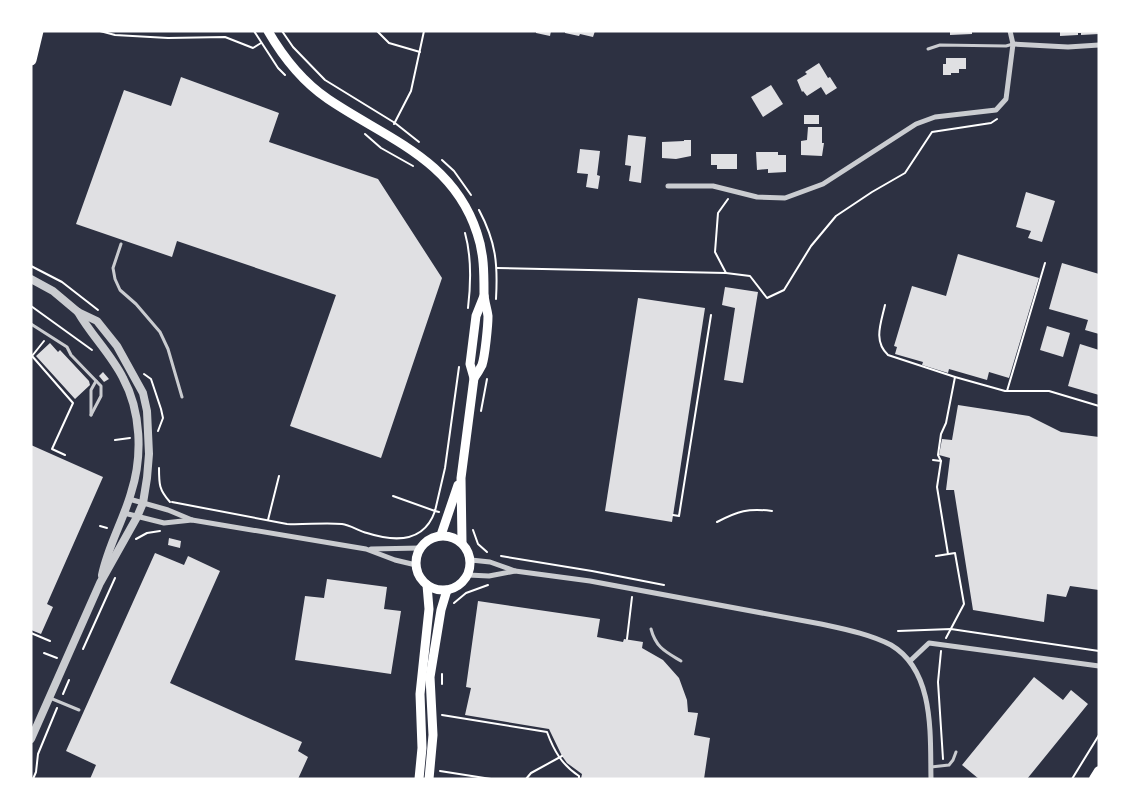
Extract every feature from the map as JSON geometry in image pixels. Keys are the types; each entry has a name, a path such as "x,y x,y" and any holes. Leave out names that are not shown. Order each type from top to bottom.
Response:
{"highway":[{"path":"31,60 38,31"}],"main road":[{"path":"268,31 278,50 303,78 327,98 388,135 439,171 465,204 478,234 484,273 484,295 476,316 470,364 474,378 460,478 462,542"},
{"path":"441,535 460,478"},
{"path":"441,535 448,535 462,542 469,551 471,560 468,575 462,583 446,590 437,590 427,585 417,572 416,557 420,548 433,537 441,535"},
{"path":"419,779 422,748 420,694 429,609 427,585"},
{"path":"429,779 433,735 430,677 446,590"},
{"path":"1094,779 1099,771"}],"street":[{"path":"668,186 712,186 774,198 785,198 823,184 916,124 935,117 996,110 1006,99 1013,44 1010,31"},
{"path":"1013,44 1068,47 1099,45"},
{"path":"31,279 53,291 78,312 97,321 125,359 143,393 147,411 149,454 148,478 143,503 100,582 31,739"},
{"path":"78,312 87,329 116,366 132,397 138,449 136,473 129,499 106,556 100,582"},
{"path":"129,499 168,510 192,520 366,549 420,548"},
{"path":"124,513 164,523 192,520"},
{"path":"366,549 395,560 416,565"},
{"path":"471,560 490,562 515,571 590,581 821,624 859,633 890,645 910,661 923,689 930,712 931,779"},
{"path":"468,575 489,576 515,571"},
{"path":"910,661 930,643 1099,666"}],"lane":[{"path":"928,49 940,45 1006,46 1013,44"},
{"path":"121,244 113,268 115,279 120,290 136,304 160,332 168,349 182,397"},
{"path":"31,324 67,348 71,355 101,386 101,396 92,415 90,390 96,381"},
{"path":"651,629 654,640 663,650 681,661"},
{"path":"49,698 79,710"},
{"path":"931,767 949,765 956,752"}],"path":[{"path":"100,31 115,35 168,38 225,37 253,48 261,43"},
{"path":"254,31 278,68 290,80"},
{"path":"282,31 293,47 325,80 395,123 411,91 424,31"},
{"path":"377,31 389,43 420,52"},
{"path":"497,268 726,273 750,276 767,298 784,290 811,246 836,216 905,173 932,132 991,123 999,118"},
{"path":"361,131 381,148 417,168"},
{"path":"726,273 715,252 717,221 718,213 733,191"},
{"path":"464,228 470,266 467,314"},
{"path":"1007,391 1045,263"},
{"path":"31,266 62,282 99,311"},
{"path":"885,305 879,340 884,351 894,358 1007,391 1049,391 1099,406"},
{"path":"673,515 679,516 711,315"},
{"path":"56,323 32,356 73,403 52,449 64,454"},
{"path":"393,496 435,511 445,468 460,360"},
{"path":"140,367 145,375 151,379 162,409 163,418 157,438"},
{"path":"948,554 937,487 941,461 938,455 941,434 946,423 955,377"},
{"path":"933,460 941,461"},
{"path":"158,465 159,484 164,496 170,501 168,510"},
{"path":"268,521 279,476"},
{"path":"717,522 744,510 772,511"},
{"path":"135,540 147,532 162,531 164,523"},
{"path":"936,556 955,553 964,604 942,644 938,682 944,765"},
{"path":"454,604 466,593 488,586 489,576"},
{"path":"83,648 115,578"},
{"path":"626,640 632,597"},
{"path":"898,631 951,629 1099,651"},
{"path":"31,633 50,641"},
{"path":"442,667 442,692"},
{"path":"33,779 36,772 38,754 71,675"},
{"path":"442,713 547,732 560,757 569,770 579,776 579,779"},
{"path":"528,729 529,725"},
{"path":"1072,779 1099,735"},
{"path":"526,779 531,773 560,757"},
{"path":"439,778 441,764"},
{"path":"440,771 491,779"}],"building":[{"path":"536,31 551,31 550,36 536,33"},
{"path":"565,31 595,31 593,37 565,33"},
{"path":"950,31 972,31 972,34 950,35"},
{"path":"1060,31 1099,31 1099,34 1081,35 1081,33 1078,33 1078,35 1060,36"},
{"path":"946,58 966,58 966,69 959,69 959,73 943,75 943,64 946,64"},
{"path":"819,63 837,88 826,95 821,87 807,96 802,92 797,80"},
{"path":"181,77 279,113 269,142 378,179 442,278 381,458 290,426 336,295 177,241 172,257 76,224 124,90 171,106"},
{"path":"771,85 783,104 763,117 751,97"},
{"path":"804,115 819,115 819,124 804,124"},
{"path":"808,127 822,127 822,143 824,143 822,156 801,155 801,141 807,140"},
{"path":"628,135 646,137 641,183 629,181 631,166 625,165"},
{"path":"691,140 691,156 676,159 662,158 662,142"},
{"path":"580,149 600,151 597,175 600,176 598,189 586,187 588,174 577,173"},
{"path":"756,152 778,152 778,155 786,155 786,172 768,173 768,169 757,170"},
{"path":"711,154 737,154 737,169 717,169 717,165 711,165"},
{"path":"1026,192 1055,201 1042,242 1028,238 1031,231 1016,227"},
{"path":"958,254 1039,278 1009,378 989,372 987,380 949,369 948,373 922,365 923,362 895,354 897,347 894,346 912,286 946,296"},
{"path":"1062,263 1099,274 1099,334 1085,330 1088,320 1049,309"},
{"path":"725,287 758,292 743,383 724,380 735,308 722,305"},
{"path":"638,298 705,308 672,522 605,511"},
{"path":"1047,326 1070,333 1063,357 1040,350"},
{"path":"50,343 58,352 60,350 89,381 90,385 75,399 36,356"},
{"path":"1080,344 1099,350 1099,395 1068,386"},
{"path":"103,372 109,379 104,382 99,376"},
{"path":"958,405 1029,416 1061,432 1099,437 1099,590 1070,586 1066,597 1047,594 1044,622 973,610 954,490 946,490 950,458 939,455 942,439 952,440"},
{"path":"31,445 103,477 47,604 53,607 41,634 31,630"},
{"path":"169,538 181,541 180,548 168,545"},
{"path":"155,553 184,565 188,556 220,571 170,683 302,742 298,751 308,757 298,779 90,779 96,765 66,751"},
{"path":"327,579 387,587 384,609 401,611 391,674 295,660 305,596 324,598"},
{"path":"478,601 600,619 597,637 623,642 624,639 643,642 642,648 663,660 679,678 687,700 688,712 698,713 694,735 710,738 704,779 581,779 582,774 567,763 562,756 549,729 465,715 471,688 466,687"},
{"path":"1034,677 1063,700 1071,690 1088,704 1027,779 979,779 962,765"}]}
